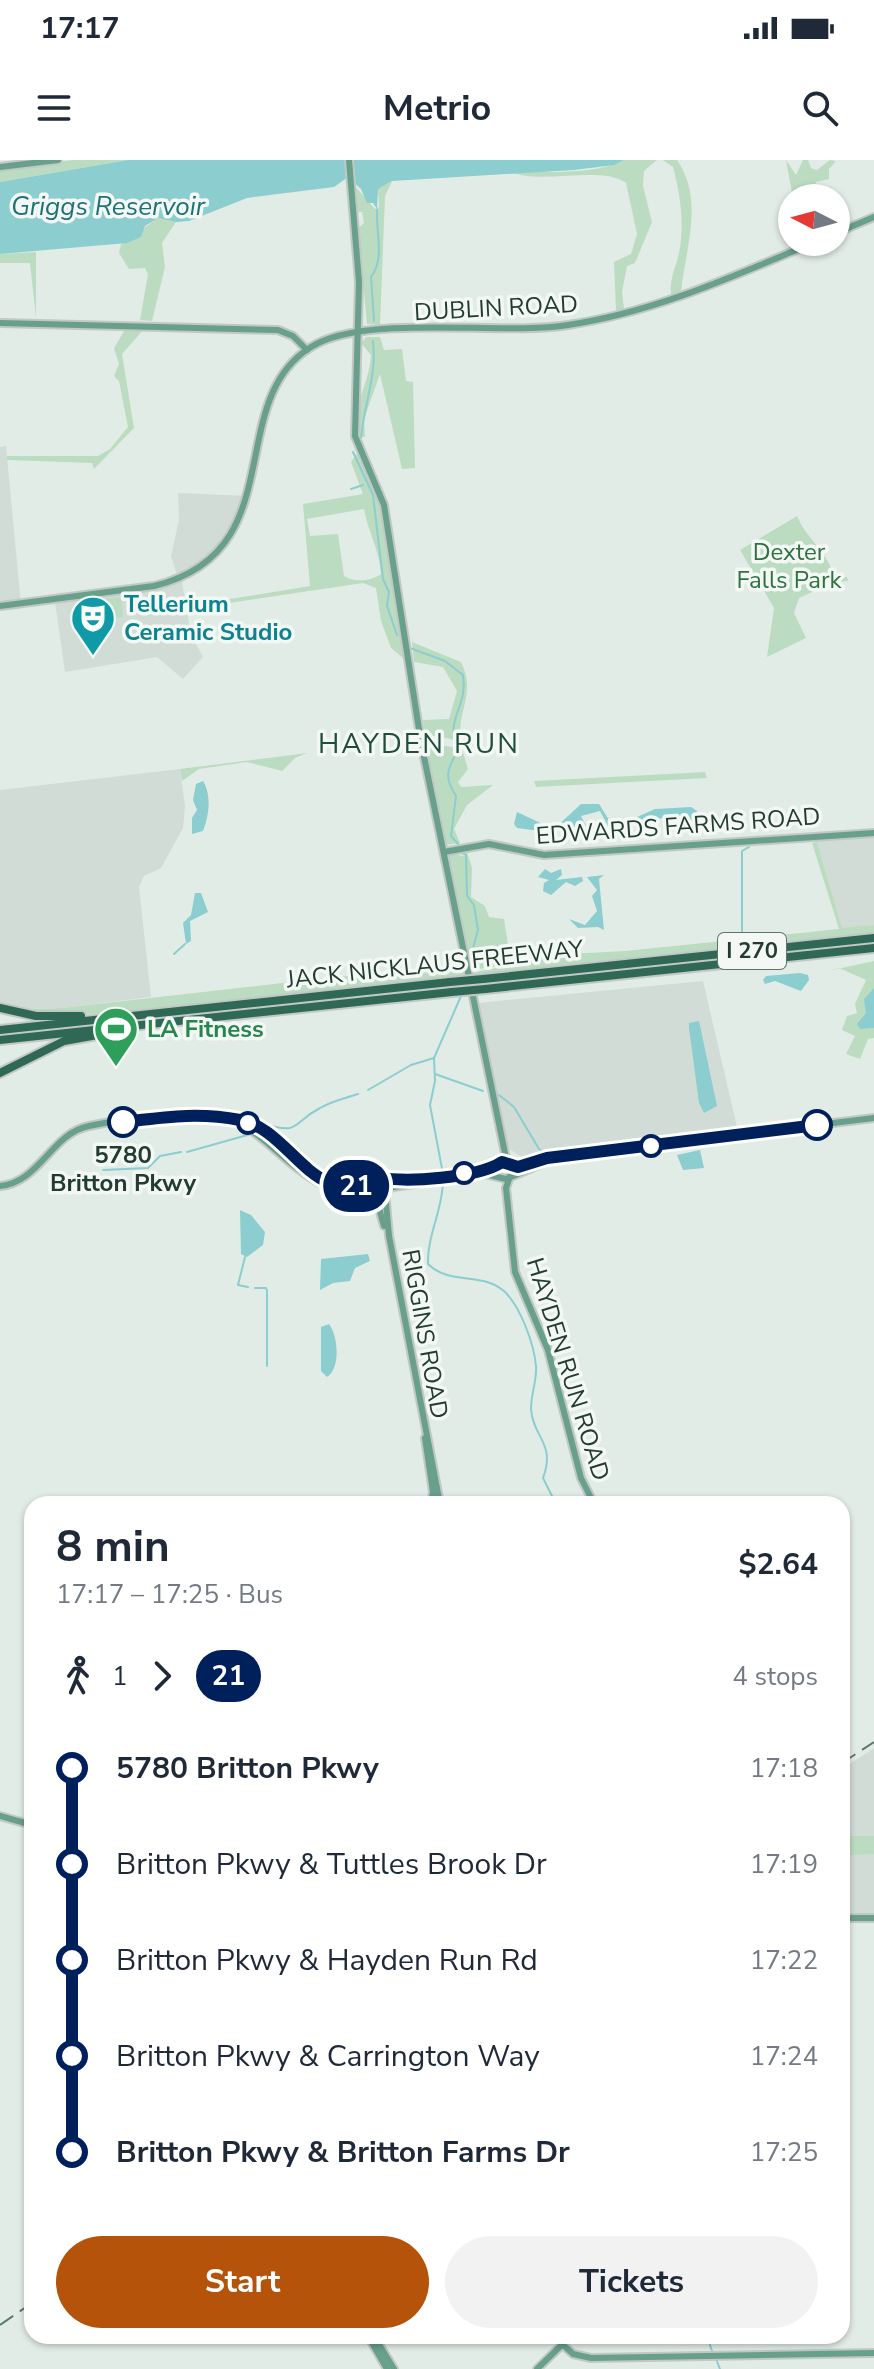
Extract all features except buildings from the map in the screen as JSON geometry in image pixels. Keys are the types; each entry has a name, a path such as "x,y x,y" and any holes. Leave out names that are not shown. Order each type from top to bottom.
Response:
{"highway":[{"name":"JACK NICKLAUS FREEWAY","path":"484,984 874,938"},
{"name":"JACK NICKLAUS FREEWAY","path":"0,1030 874,948"},
{"name":"JACK NICKLAUS FREEWAY","path":"0,1040 451,987"},
{"path":"0,1008 36,1016 106,1019"},
{"path":"0,1073 64,1041 181,1021"}],"main road":[{"path":"0,167 58,160"},
{"name":"HAYDEN RUN ROAD","path":"349,160 359,273 355,436 384,505 415,707 502,1148 510,1170 507,1196 515,1272 548,1350 581,1478 590,1496"},
{"path":"850,227 874,217"},
{"name":"DUBLIN ROAD","path":"307,350 332,336 357,331 547,327 579,323 671,301 781,256"},
{"path":"0,323 278,330 293,336 307,350 288,368 274,391 237,525 205,564 178,580 154,586 0,606"},
{"name":"EDWARDS FARMS ROAD","path":"444,852 492,845 540,855 872,832"},
{"path":"0,1186 22,1179 80,1128 201,1113 258,1128 326,1180 355,1186 378,1177 385,1180 498,1177 510,1170 554,1158 874,1118"},
{"path":"236,1120 321,1184 344,1191 386,1191 433,1179"},
{"name":"HAYDEN RUN ROAD","path":"502,1148 497,1165 498,1177 507,1196"},
{"path":"451,1177 497,1165 510,1170"},
{"name":"RIGGINS ROAD","path":"372,1180 389,1236"},
{"name":"RIGGINS ROAD","path":"385,1180 389,1236 432,1496"},
{"name":"RIGGINS ROAD","path":"425,1438 438,1496"},
{"path":"0,1816 24,1823"},
{"path":"850,1918 874,1918"},
{"path":"373,2344 387,2369"},
{"path":"379,2344 394,2369"},
{"path":"537,2369 562,2344 573,2354 591,2358 874,2353"}],"shaded area":[{"path":"6,446 21,605 0,607 0,447"},
{"path":"178,493 250,496 235,534 219,555 182,582 191,635 203,657 183,679 157,657 65,672 54,595 157,582 177,575 171,556 179,520"},
{"path":"180,769 185,806 183,828 161,868 144,876 139,887 151,997 62,1008 25,1009 0,1002 0,790"},
{"path":"874,834 874,925 842,929 816,838"},
{"path":"703,981 737,1127 522,1157 506,1147 478,1003"},
{"path":"874,1748 874,1913 850,1913 850,1764"}],"green space":[{"path":"72,160 128,160 0,182 0,169"},
{"path":"624,160 657,160 644,171 643,186 652,222 635,263 627,266 622,292 624,309 616,311 614,262 631,254 637,234 626,183 602,176 539,177 510,172 583,171"},
{"path":"663,160 677,160 690,191 692,208 681,293 671,296 672,277 680,248 681,217 673,167"},
{"path":"786,160 796,175 803,160 808,160 811,168 817,170 830,160 836,161 829,169 829,179 815,184 790,184"},
{"path":"392,181 385,196 380,325 367,324 358,228 364,223 362,212 355,212 353,184 375,209 379,207 378,189"},
{"path":"158,218 176,222 162,243 165,267 152,321 140,320 148,274 145,268 129,269 119,253 121,244"},
{"path":"36,252 36,318 30,263 0,263 0,254"},
{"path":"126,328 144,329 122,354 134,428 94,469 92,463 7,460 7,456 98,456 110,449 128,427 119,381 114,376 119,364 114,348"},
{"path":"366,337 380,337 384,350 402,349 406,381 413,382 415,468 402,469 380,374 364,419 365,437 360,437 359,403 371,355 361,343"},
{"path":"357,453 379,503 405,660 391,648 381,621 376,588 363,583 188,609 188,606 310,586 303,504 363,494 351,462","holes":["364,509 381,574 368,580 353,580 344,576 338,534 310,536 307,519"]},
{"name":"Dexter Falls Park","path":"797,516 828,561 834,578 847,577 848,581 834,582 799,598 794,613 806,638 767,657 774,608 740,550"},
{"path":"121,597 123,617 100,621 98,600"},
{"path":"412,642 461,662 467,693 461,721 461,742 425,736 423,720 449,719 457,691 443,667 414,662"},
{"path":"436,744 462,749 468,769 458,782 461,787 493,785 467,805 454,829 460,843 445,845 426,748"},
{"path":"307,753 295,758 282,771 247,762 199,769 182,781 180,769"},
{"path":"705,772 707,778 536,787 534,781"},
{"path":"817,842 842,928 874,925 874,934 470,976 470,973 511,965 469,970 448,856 451,854 465,856 467,852 472,868 471,897 485,906 489,917 504,919 510,957 625,951 839,929 812,843"},
{"path":"874,961 874,1038 868,1039 860,1059 846,1054 855,1036 842,1030 847,1016 857,1013 855,1004 866,980 840,968"},
{"path":"464,966 466,977 140,1011 56,1013 28,1010 0,1005 0,1002 25,1009 62,1008 335,977"},
{"path":"850,1836 874,1836 874,1854 850,1855"}],"water":[{"name":"Griggs Reservoir","path":"128,160 624,160 614,165 574,170 392,181 378,189 377,209 373,203 367,203 361,189 348,177 334,187 247,198 189,221 158,218 145,226 141,237 127,243 0,254 0,182"},
{"path":"203,781 209,799 207,819 203,831 192,834 192,818 197,810 193,800 196,784"},
{"path":"581,804 599,804 617,828 609,828 600,811 581,816 586,826 584,832 555,828"},
{"path":"691,807 697,811 693,820 669,822 663,818 619,825 655,809"},
{"path":"517,812 549,827 548,832 517,828 514,824"},
{"path":"545,869 551,873 561,869 562,875 556,880 582,877 583,881 575,886 566,882 551,895 543,891 544,883 549,880 538,877"},
{"path":"604,875 599,879 604,930 598,927 578,928 569,919 585,925 597,911 592,896 597,890 587,877"},
{"path":"195,893 201,893 208,912 190,921 191,941 186,944 183,923 191,915"},
{"path":"808,975 809,980 801,991 775,981 765,984 763,980 766,976"},
{"path":"874,988 874,1028 860,1029 857,1024 866,1013 864,999"},
{"path":"699,1021 717,1106 704,1113 699,1103 689,1028 689,1023"},
{"path":"700,1150 704,1168 683,1170 677,1155"},
{"path":"240,1210 251,1215 265,1232 263,1245 247,1257 241,1254"},
{"path":"368,1254 370,1261 355,1268 350,1281 333,1283 320,1290 321,1259"},
{"path":"329,1324 337,1352 334,1367 327,1377 321,1371 321,1327"}],"waterway":[{"name":"HAYDEN RUN","path":"374,321 371,277 379,254 377,210"},
{"name":"HAYDEN RUN","path":"361,438 373,366 373,341"},
{"name":"HAYDEN RUN","path":"353,452 373,495 383,579 389,592 387,606 397,635"},
{"path":"351,489 363,485"},
{"name":"HAYDEN RUN","path":"410,648 445,661 463,675 463,694 454,725 455,742"},
{"name":"HAYDEN RUN","path":"454,746 456,754 448,775 456,796 451,836 459,845 460,852 466,855 467,896 474,905 478,930 469,963"},
{"path":"550,829 555,828"},
{"path":"742,932 742,851 749,847"},
{"path":"174,954 185,944"},
{"name":"HAYDEN RUN","path":"443,1174 430,1105 435,1081 434,1058 461,996"},
{"path":"368,1090 411,1065 434,1058"},
{"path":"435,1074 483,1091"},
{"path":"262,1123 290,1128 311,1113 358,1094"},
{"path":"499,1095 514,1107 539,1149 546,1153"},
{"path":"187,1152 251,1134"},
{"path":"103,1170 148,1168 160,1156 181,1152"},
{"name":"HAYDEN RUN","path":"443,1180 428,1264 446,1275 496,1286 516,1307 530,1337 535,1357 531,1409 547,1457 543,1478 552,1496"},
{"path":"245,1257 238,1285 248,1287"},
{"path":"255,1288 266,1288 267,1291 267,1366"},
{"name":"HAYDEN RUN","path":"710,2344 713,2354"},
{"name":"HAYDEN RUN","path":"716,2359 720,2369"}],"railway":[{"path":"850,1758 874,1742"},
{"path":"0,2325 24,2308"}],"bus line":[{"name":"21","path":"123,1122 201,1113 243,1120 258,1128 318,1176 342,1186 365,1185 378,1177 392,1181 451,1175 489,1170 502,1162 518,1167 547,1158 817,1125"}],"place":[{"name":"Tellerium Ceramic Studio","path":"93,657"},
{"name":"LA Fitness","path":"116,1068"},
{"name":"5780 Britton Pkwy","path":"123,1122"}],"district":[{"name":"HAYDEN RUN","path":"419,744"}]}
